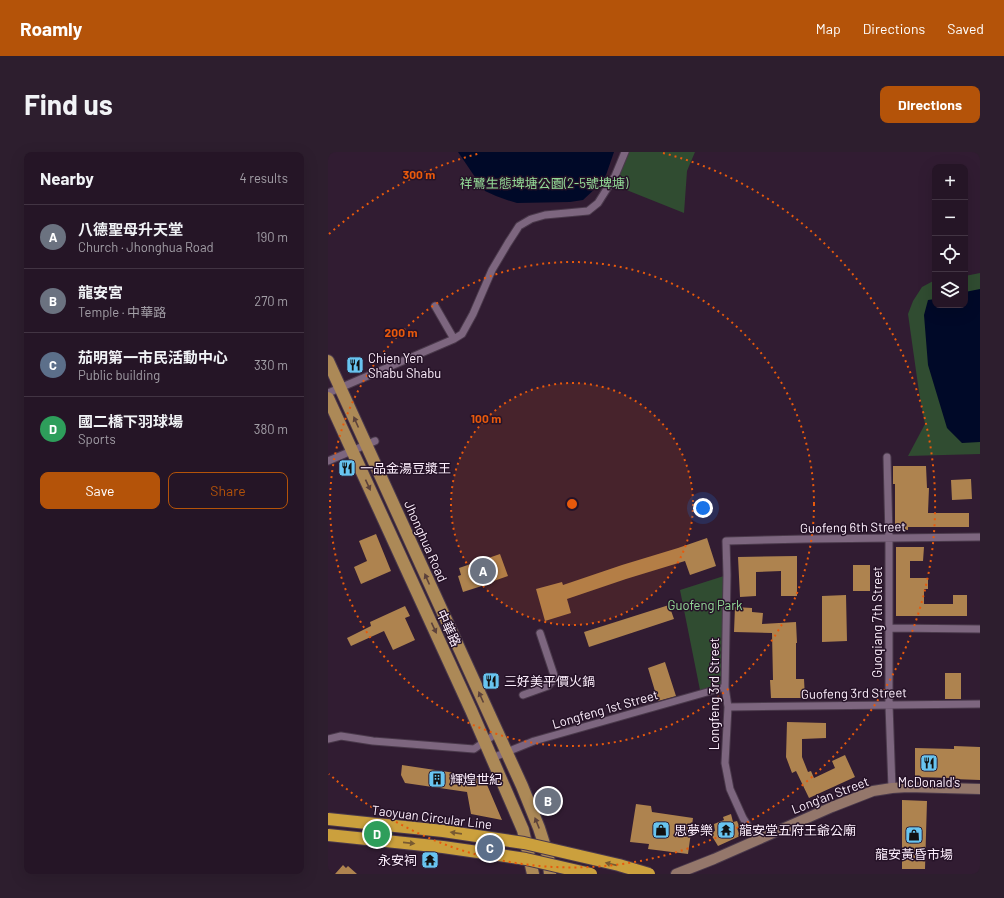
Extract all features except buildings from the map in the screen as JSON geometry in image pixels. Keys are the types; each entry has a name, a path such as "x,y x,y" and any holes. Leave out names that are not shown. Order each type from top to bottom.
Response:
{"highway":[{"name":"Taoyuan Circular Line","path":"328,819 443,831 524,843 619,865 649,874"},
{"path":"328,835 443,847 526,859 591,874"}],"main road":[{"name":"Jhonghua Road","path":"328,361 340,387 371,443 497,733"},
{"name":"中華路","path":"328,398 485,741 523,830 533,874"},
{"path":"497,733 539,828 548,856 550,874"}],"street":[{"path":"328,393 454,339 462,334 492,270 520,226 531,219 545,215 588,211 598,203 615,176 625,152"},
{"path":"436,306 454,339"},
{"path":"328,461 371,443"},
{"name":"Guoqiang 7th Street","path":"887,456 889,538 889,705 892,788"},
{"name":"Guofeng 6th Street","path":"726,541 980,537"},
{"name":"Longfeng 3rd Street","path":"726,541 726,687 728,707 725,763 730,789 743,818 757,840"},
{"path":"889,628 980,629"},
{"path":"523,695 548,686 555,678 540,633"},
{"name":"Longfeng 1st Street","path":"492,758 534,741 726,687"},
{"name":"Guofeng 3rd Street","path":"728,707 980,704"},
{"path":"328,739 342,736 373,741 474,749 497,733"},
{"name":"Long'an Street","path":"676,874 714,859 832,806 873,791 908,787 980,789"}],"green space":[{"path":"629,152 695,152 687,171 684,213 614,185"},
{"path":"980,273 980,454 908,456 925,424 908,314 913,301 922,287 932,282 932,308 968,308 968,275"},
{"name":"Guofeng Park","path":"727,575 725,687 701,695 680,590"},
{"path":"363,825 394,829 392,842 361,839"}],"water":[{"name":"祥鷺生態埤塘公園(2-5號埤塘)","path":"458,152 614,152 606,175 598,186 583,200 570,202 517,203 485,191"},
{"path":"980,289 980,442 962,443 947,428 928,365 924,315 928,300 932,299 932,308 968,308 968,291"}],"place":[{"name":"Chien Yen Shabu Shabu","path":"355,365"},
{"name":"一品金湯豆漿王","path":"347,468"},
{"name":"八德聖母升天堂","path":"483,571"},
{"name":"三好美平價火鍋","path":"491,681"},
{"name":"McDonald's","path":"929,763"},
{"name":"輝煌世紀","path":"437,779"},
{"name":"龍安宮","path":"548,801"},
{"name":"思夢樂","path":"661,830"},
{"name":"龍安堂五府王爺公廟","path":"726,830"},
{"name":"國二橋下羽球場","path":"377,834"},
{"name":"龍安黃昏市場","path":"914,835"},
{"name":"茄明第一市民活動中心","path":"490,848"},
{"name":"永安祠","path":"430,860"}]}
